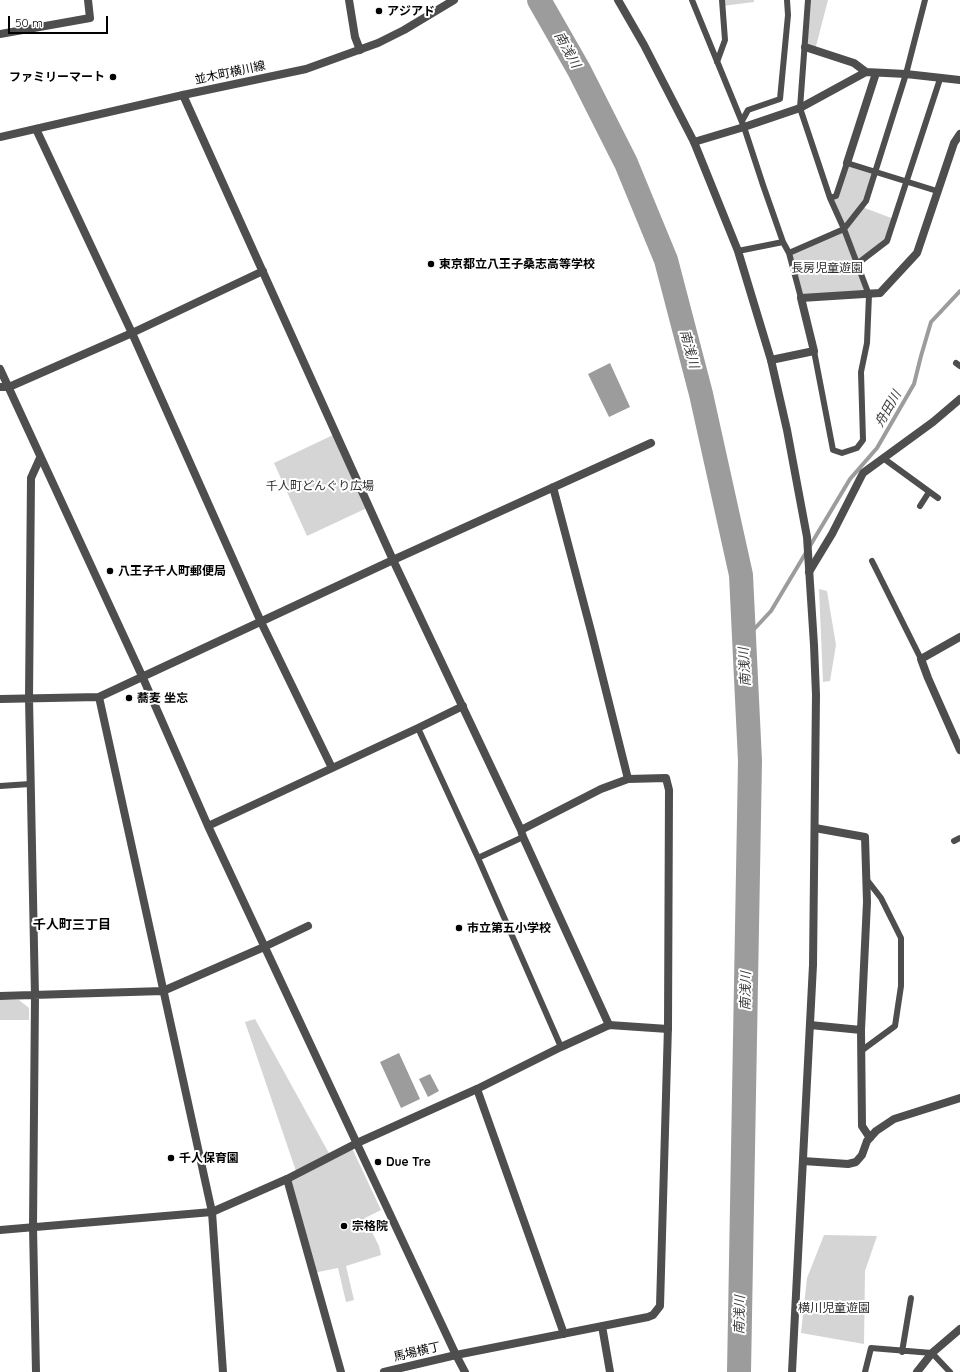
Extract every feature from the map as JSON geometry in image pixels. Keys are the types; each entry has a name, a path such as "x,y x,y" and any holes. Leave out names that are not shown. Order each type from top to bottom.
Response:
{"street":[{"path":"0,34 90,18 88,0"},
{"path":"349,0 355,37 360,50"},
{"name":"並木町横川線","path":"0,138 183,95 306,69 378,43 404,30 454,0"},
{"path":"618,0 637,31 694,142 738,251 771,360 788,430 807,537 816,695 813,957 792,1372"},
{"path":"805,47 854,63 866,72"},
{"path":"694,142 743,124 800,108 866,72 906,74 960,80"},
{"path":"847,163 876,72"},
{"path":"183,95 393,560 463,706 609,1026"},
{"path":"36,129 132,333 261,622 332,768"},
{"path":"771,360 814,351 801,298 869,295 880,293 917,254 954,143 960,134"},
{"path":"0,387 9,387 132,333 263,271"},
{"path":"0,369 143,678 208,826 264,947 456,1356 465,1372"},
{"path":"809,572 832,534 863,473 933,422 960,399"},
{"path":"0,699 98,698 393,560 651,443"},
{"path":"36,1372 33,1228 35,996 29,698 31,478 40,458"},
{"path":"522,834 601,789 628,779 553,487"},
{"path":"960,637 921,659 960,750"},
{"path":"98,698 212,1212 223,1372"},
{"path":"208,826 463,706"},
{"name":"馬場横丁","path":"384,1372 654,1315 658,1311 661,1303 668,1029 669,790 666,778 628,779"},
{"path":"815,828 865,837 867,880 861,1030 862,1126 870,1138"},
{"path":"0,996 35,996 163,990 264,947 308,926"},
{"path":"810,1025 861,1030"},
{"path":"0,1230 212,1212 287,1179 357,1143 477,1089 561,1046 609,1026 668,1029"},
{"path":"477,1089 564,1334"},
{"path":"803,1161 848,1164 856,1162 862,1155 867,1141 876,1131 894,1119 960,1098"},
{"path":"287,1179 341,1372"},
{"path":"602,1326 610,1372"},
{"path":"917,1372 932,1353 960,1330"}],"lane":[{"path":"692,0 743,124 783,242 789,253 801,298"},
{"path":"717,62 725,40 722,0"},
{"path":"743,124 748,110 780,99 788,15 788,0"},
{"path":"808,0 800,108 830,198 844,229 869,295 867,343 861,372 863,440 857,448 842,453 833,450 814,351"},
{"path":"789,253 844,229 866,201 906,74 925,0"},
{"path":"857,264 887,241 940,78"},
{"path":"830,198 836,196 847,163 937,191"},
{"path":"738,251 783,242"},
{"path":"883,458 938,498"},
{"path":"920,506 929,492"},
{"path":"872,561 921,659"},
{"path":"418,728 478,858 561,1046"},
{"path":"0,786 30,784"},
{"path":"478,858 522,834"},
{"path":"861,1050 895,1026 901,986 901,938 881,898 867,880"},
{"path":"902,1352 911,1298"},
{"path":"865,1372 871,1348 902,1352 932,1353 950,1372"}],"green space":[{"path":"722,0 754,0 754,2 722,6"},
{"path":"808,0 828,0 815,50 805,47"},
{"name":"長房児童遊園","path":"847,163 875,172 862,207 894,219 885,242 857,264 869,295 801,298 789,253 844,229 830,198 836,196"},
{"name":"千人町どんぐり広場","path":"333,435 367,508 307,536 274,463"},
{"path":"819,589 827,591 836,645 830,681 823,682"},
{"path":"0,1000 19,1000 29,1008 29,1020 0,1020"},
{"path":"255,1019 331,1157 351,1146 381,1210 365,1218 379,1246 381,1255 346,1266 354,1300 346,1302 338,1268 313,1273 287,1179 297,1174 245,1022"},
{"name":"横川児童遊園","path":"824,1235 877,1236 865,1271 864,1344 801,1333 807,1278"}],"shaded area":[{"path":"610,363 630,407 609,417 588,374"},
{"path":"399,1053 420,1099 401,1108 380,1062"},
{"path":"430,1074 439,1091 428,1097 419,1079"}],"waterway":[{"name":"南浅川","path":"539,0 579,70 626,163 666,260 701,394 741,575 750,761 739,1372"},
{"name":"舟田川","path":"744,640 771,611 850,479 877,448 914,384 931,322 960,291"}],"place":[{"name":"アジアド","path":"379,11"},
{"name":"ファミリーマート","path":"113,77"},
{"name":"東京都立八王子桑志高等学校","path":"431,264"},
{"name":"八王子千人町郵便局","path":"110,571"},
{"name":"蕎麦 坐忘","path":"129,698"},
{"name":"市立第五小学校","path":"459,928"},
{"name":"千人保育園","path":"171,1158"},
{"name":"Due Tre","path":"378,1162"},
{"name":"宗格院","path":"344,1226"}],"district":[{"name":"千人町三丁目","path":"72,925"}]}
